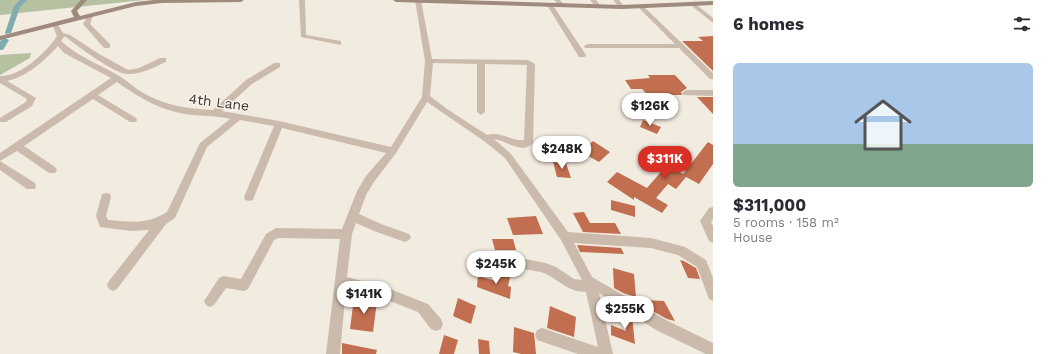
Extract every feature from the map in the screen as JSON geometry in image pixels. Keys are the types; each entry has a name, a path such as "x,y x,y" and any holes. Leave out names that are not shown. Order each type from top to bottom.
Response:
{"main road":[{"path":"78,18 74,11 84,0"},
{"path":"0,38 136,4 162,1 241,0"},
{"path":"396,0 622,7 713,3"}],"street":[{"path":"302,0 303,36 338,43"},
{"path":"333,354 346,234 352,216 361,194 370,179 393,151 426,98 429,60 418,0"},
{"path":"557,0 562,6"},
{"path":"593,0 598,6"},
{"path":"616,0 622,7"},
{"path":"670,0 675,5"},
{"path":"550,5 582,55"},
{"path":"694,5 713,21"},
{"path":"641,7 713,77"},
{"path":"90,16 86,24 107,46"},
{"path":"55,24 59,38"},
{"path":"0,79 10,78 30,67 59,38 68,36 96,56 127,72 141,70 163,60"},
{"name":"4th Lane","path":"59,38 67,51 117,78 144,97 162,105 192,112 239,116 393,151"},
{"path":"588,46 681,46"},
{"path":"429,60 528,62 531,64 528,143 515,143 498,136 491,136 487,139"},
{"path":"481,62 481,112"},
{"path":"215,113 249,82 277,65"},
{"path":"0,158 117,78"},
{"path":"0,79 32,98 29,104 3,120"},
{"path":"686,93 713,93"},
{"path":"93,95 133,120"},
{"path":"426,98 487,139 508,156 565,237 590,284 606,354"},
{"path":"114,284 160,223 170,215 203,145 239,116"},
{"path":"249,196 279,124"},
{"path":"18,146 52,170"},
{"path":"0,165 31,186"},
{"path":"106,197 101,216 104,224 147,227 160,223"},
{"path":"713,211 705,221 713,238"},
{"path":"352,216 378,228 405,237"},
{"path":"210,301 223,282 244,285 270,237 276,233 346,234"},
{"path":"565,237 651,243 681,251 702,264 713,295"},
{"path":"525,264 552,270 568,283 580,287 590,284 603,289 660,325 713,350"},
{"path":"341,281 385,293 423,308 436,324"},
{"path":"542,335 598,354"}],"green space":[{"path":"0,0 144,0 0,15"},
{"path":"31,53 30,58 0,75 0,55"}],"building":[{"path":"713,36 713,71 682,41 703,41 698,37"},
{"path":"648,75 675,75 687,88 681,92 682,95 648,95 642,89 631,89 625,80 650,78"},
{"path":"697,97 713,97 713,114"},
{"path":"671,101 679,105 671,112 662,108"},
{"path":"643,120 661,127 657,134 640,127"},
{"path":"593,141 610,152 599,162 581,152"},
{"path":"708,142 713,145 713,164 699,184 686,177 676,189 668,184 656,198 668,205 662,213 634,197 634,200 607,182 617,172 647,188 667,165 683,174"},
{"path":"553,162 566,163 571,178 557,177"},
{"path":"611,200 635,206 635,217 611,210"},
{"path":"584,212 590,223 615,223 621,234 583,232 573,213"},
{"path":"536,216 543,234 513,235 507,218"},
{"path":"492,239 513,239 516,250 495,250"},
{"path":"577,245 621,248 624,254 580,252"},
{"path":"680,260 696,268 700,279 688,278"},
{"path":"613,268 634,274 636,297 623,293 614,288"},
{"path":"497,272 510,277 508,286 511,287 510,299 477,287 478,276 496,281"},
{"path":"354,298 377,301 373,332 350,329"},
{"path":"458,298 476,306 471,324 453,316"},
{"path":"646,300 664,301 675,321 667,319 649,309"},
{"path":"550,306 576,317 574,337 547,328"},
{"path":"623,312 632,316 635,344 611,335 611,325 626,331"},
{"path":"514,327 534,333 536,354 521,354 513,352"},
{"path":"444,335 458,340 454,354 439,354"},
{"path":"478,339 489,341 490,354 479,354"},
{"path":"342,343 377,350 376,354 342,354"}],"waterway":[{"path":"8,33 17,6 24,0"},
{"path":"0,48 5,40"}]}
